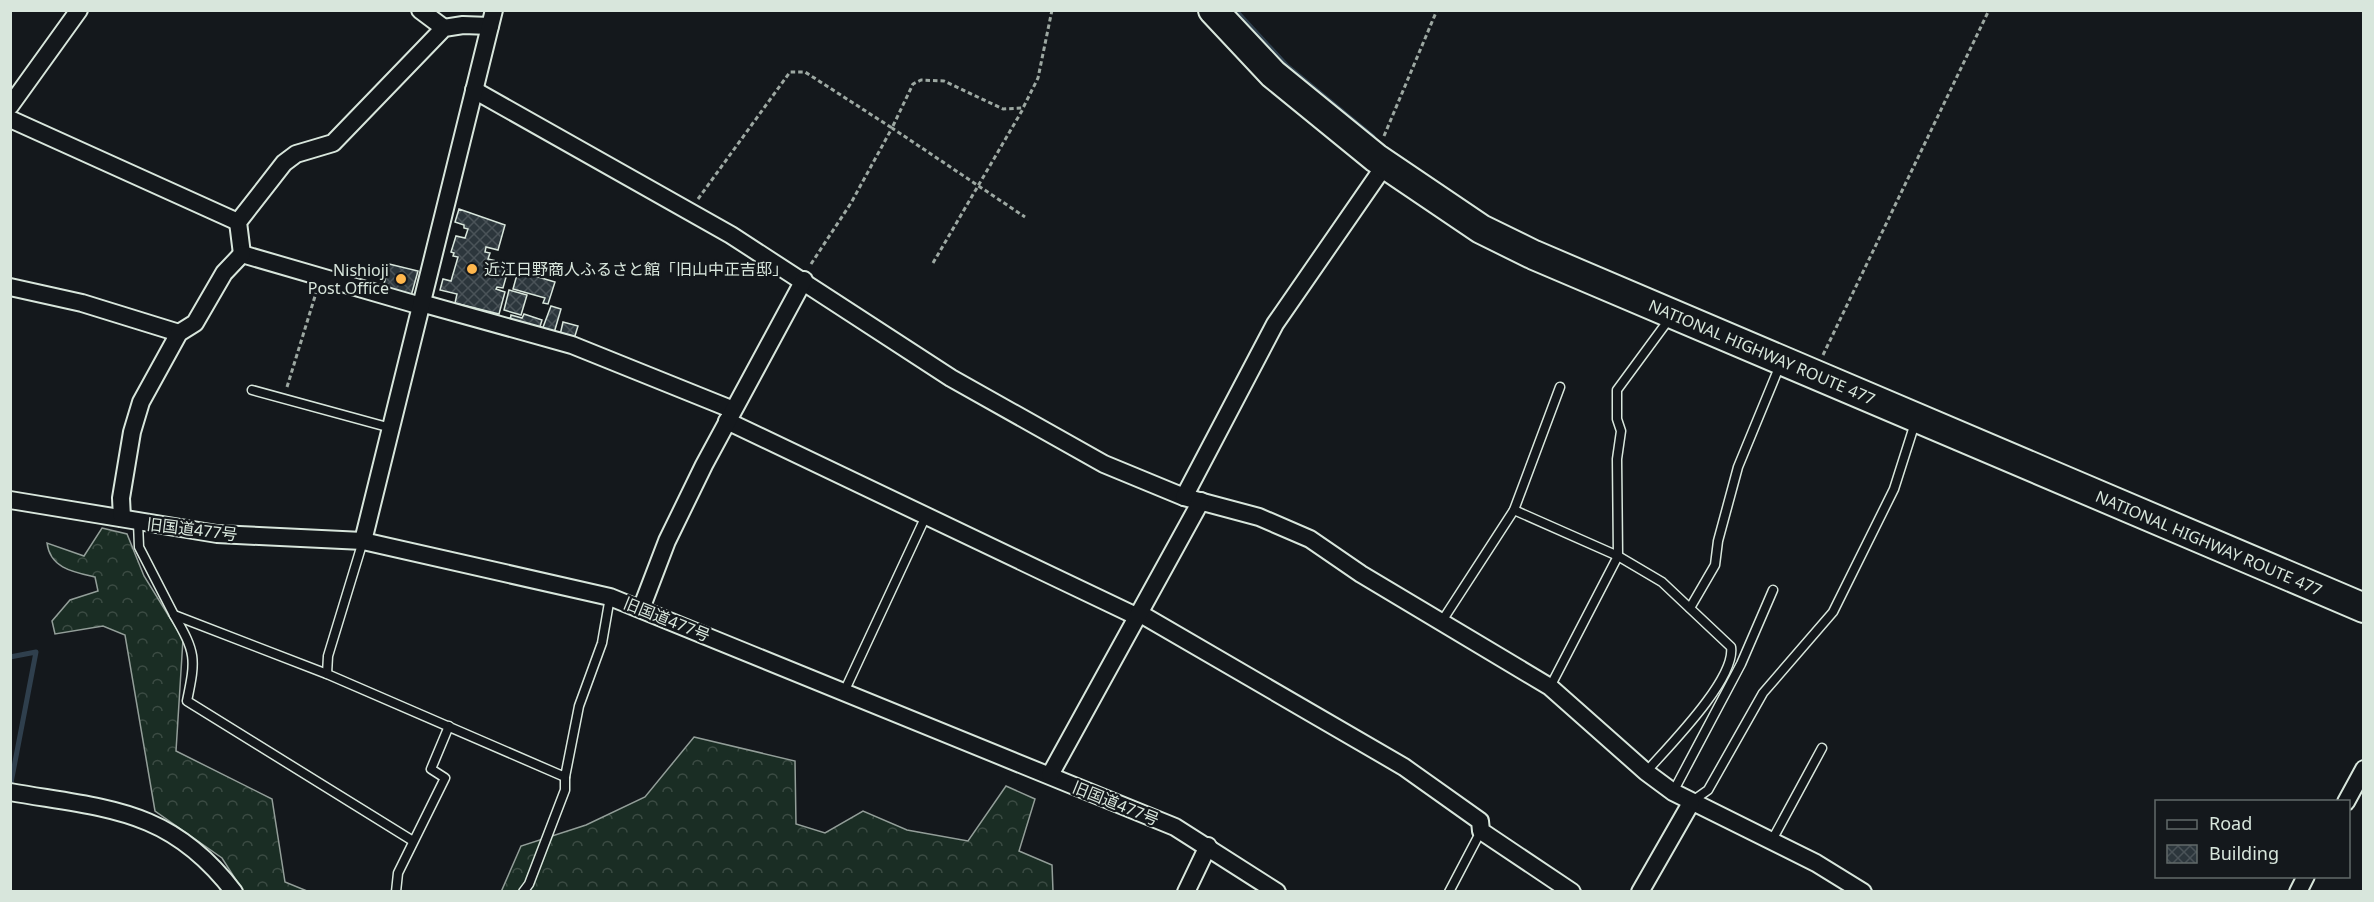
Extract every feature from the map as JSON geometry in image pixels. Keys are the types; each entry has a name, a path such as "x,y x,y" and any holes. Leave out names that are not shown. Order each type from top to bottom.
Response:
{"highway":[{"name":"NATIONAL HIGHWAY ROUTE 477","path":"1213,10 1273,74 1380,161 1481,229 1534,255 2364,608"}],"street":[{"path":"60,10 64,31"},
{"path":"10,106 79,10"},
{"path":"420,10 444,28"},
{"path":"242,254 238,222 284,163 296,154 333,143 444,28 492,18 363,541"},
{"path":"474,90 692,213 803,280 875,331 951,378 1104,464 1184,497 1259,517 1310,539 1361,574 1550,687 1646,772 1691,803 1816,863 1863,891"},
{"path":"10,119 238,222"},
{"path":"1184,497 1275,324 1380,161"},
{"path":"242,254 572,345 731,410 728,419"},
{"path":"130,520 121,498 137,414 154,376 179,333 195,323 224,273 242,254"},
{"path":"641,609 667,541 728,419 803,280"},
{"path":"10,287 82,303 179,333"},
{"path":"728,419 925,518 1137,615 1404,767 1480,820 1481,831 1572,891"},
{"name":"旧国道477号","path":"10,500 218,534 363,541 610,597 1175,827 1277,891"},
{"path":"1050,775 1201,501"},
{"path":"2347,800 2364,769"},
{"path":"16,793 149,820 189,843 207,859 234,891"},
{"path":"1640,891 1691,803"},
{"path":"1186,891 1208,846"}],"lane":[{"path":"1550,687 1618,556 1617,459 1621,430 1617,419 1617,390 1674,314"},
{"path":"1690,608 1715,565 1718,541 1738,467 1782,359"},
{"path":"1442,621 1514,510 1560,387"},
{"path":"252,390 391,428"},
{"path":"1691,803 1708,790 1763,693 1833,612 1894,489 1917,418"},
{"path":"1514,510 1618,556 1662,582 1731,647 1733,658 1706,703 1646,772"},
{"path":"844,692 925,518"},
{"path":"130,520 138,547 192,646 194,668 187,701 413,841"},
{"path":"327,674 328,656 363,541"},
{"path":"1674,792 1741,664 1773,590"},
{"path":"523,891 528,884 565,790 565,777 579,706 602,643 610,597"},
{"path":"174,615 327,674 565,777"},
{"path":"396,891 398,873 445,778 432,769 449,726"},
{"path":"1770,842 1822,748"},
{"path":"1449,891 1481,831"}],"path":[{"path":"933,263 1038,78 1052,10"},
{"path":"1380,161 1437,10"},
{"path":"1814,373 1989,10"},
{"path":"692,213 696,201 790,72 805,72 1025,217"},
{"path":"803,280 851,202 914,84 921,80 944,81 1003,109 1023,108"},
{"path":"283,398 321,277"}],"green space":[{"path":"102,528 127,534 144,576 183,639 176,751 272,799 285,882 307,891 243,891 222,858 155,811 125,635 103,626 55,634 52,621 70,600 98,591 95,577 64,568 53,558 47,543 84,556"},
{"path":"694,737 795,761 796,824 825,833 863,811 907,830 968,841 1006,786 1035,799 1019,851 1052,865 1053,891 501,892 521,846 586,825 645,797"}],"building":[{"path":"459,209 505,225 498,250 486,247 485,252 490,253 488,259 505,263 503,269 508,270 503,288 497,287 496,289 505,292 499,314 455,303 457,294 440,290 443,279 451,281 458,257 453,256 454,253 451,252 456,236 465,238 468,229 455,222"},
{"path":"389,264 418,271 411,296 383,288"},
{"path":"518,271 555,282 548,304 543,303 545,298 513,289"},
{"path":"509,290 527,295 521,315 504,310"},
{"path":"551,306 561,309 554,333 542,330"},
{"path":"524,314 542,320 539,330 510,321 511,315 522,318"},
{"path":"563,322 578,326 574,339 560,335"}],"waterway":[{"path":"1235,10 1287,66 1373,137"},
{"path":"10,657 36,652 10,788"}],"place":[{"name":"近江日野商人ふるさと館「旧山中正吉邸」","path":"472,269"},
{"name":"Nishioji Post Office","path":"401,279"}]}
